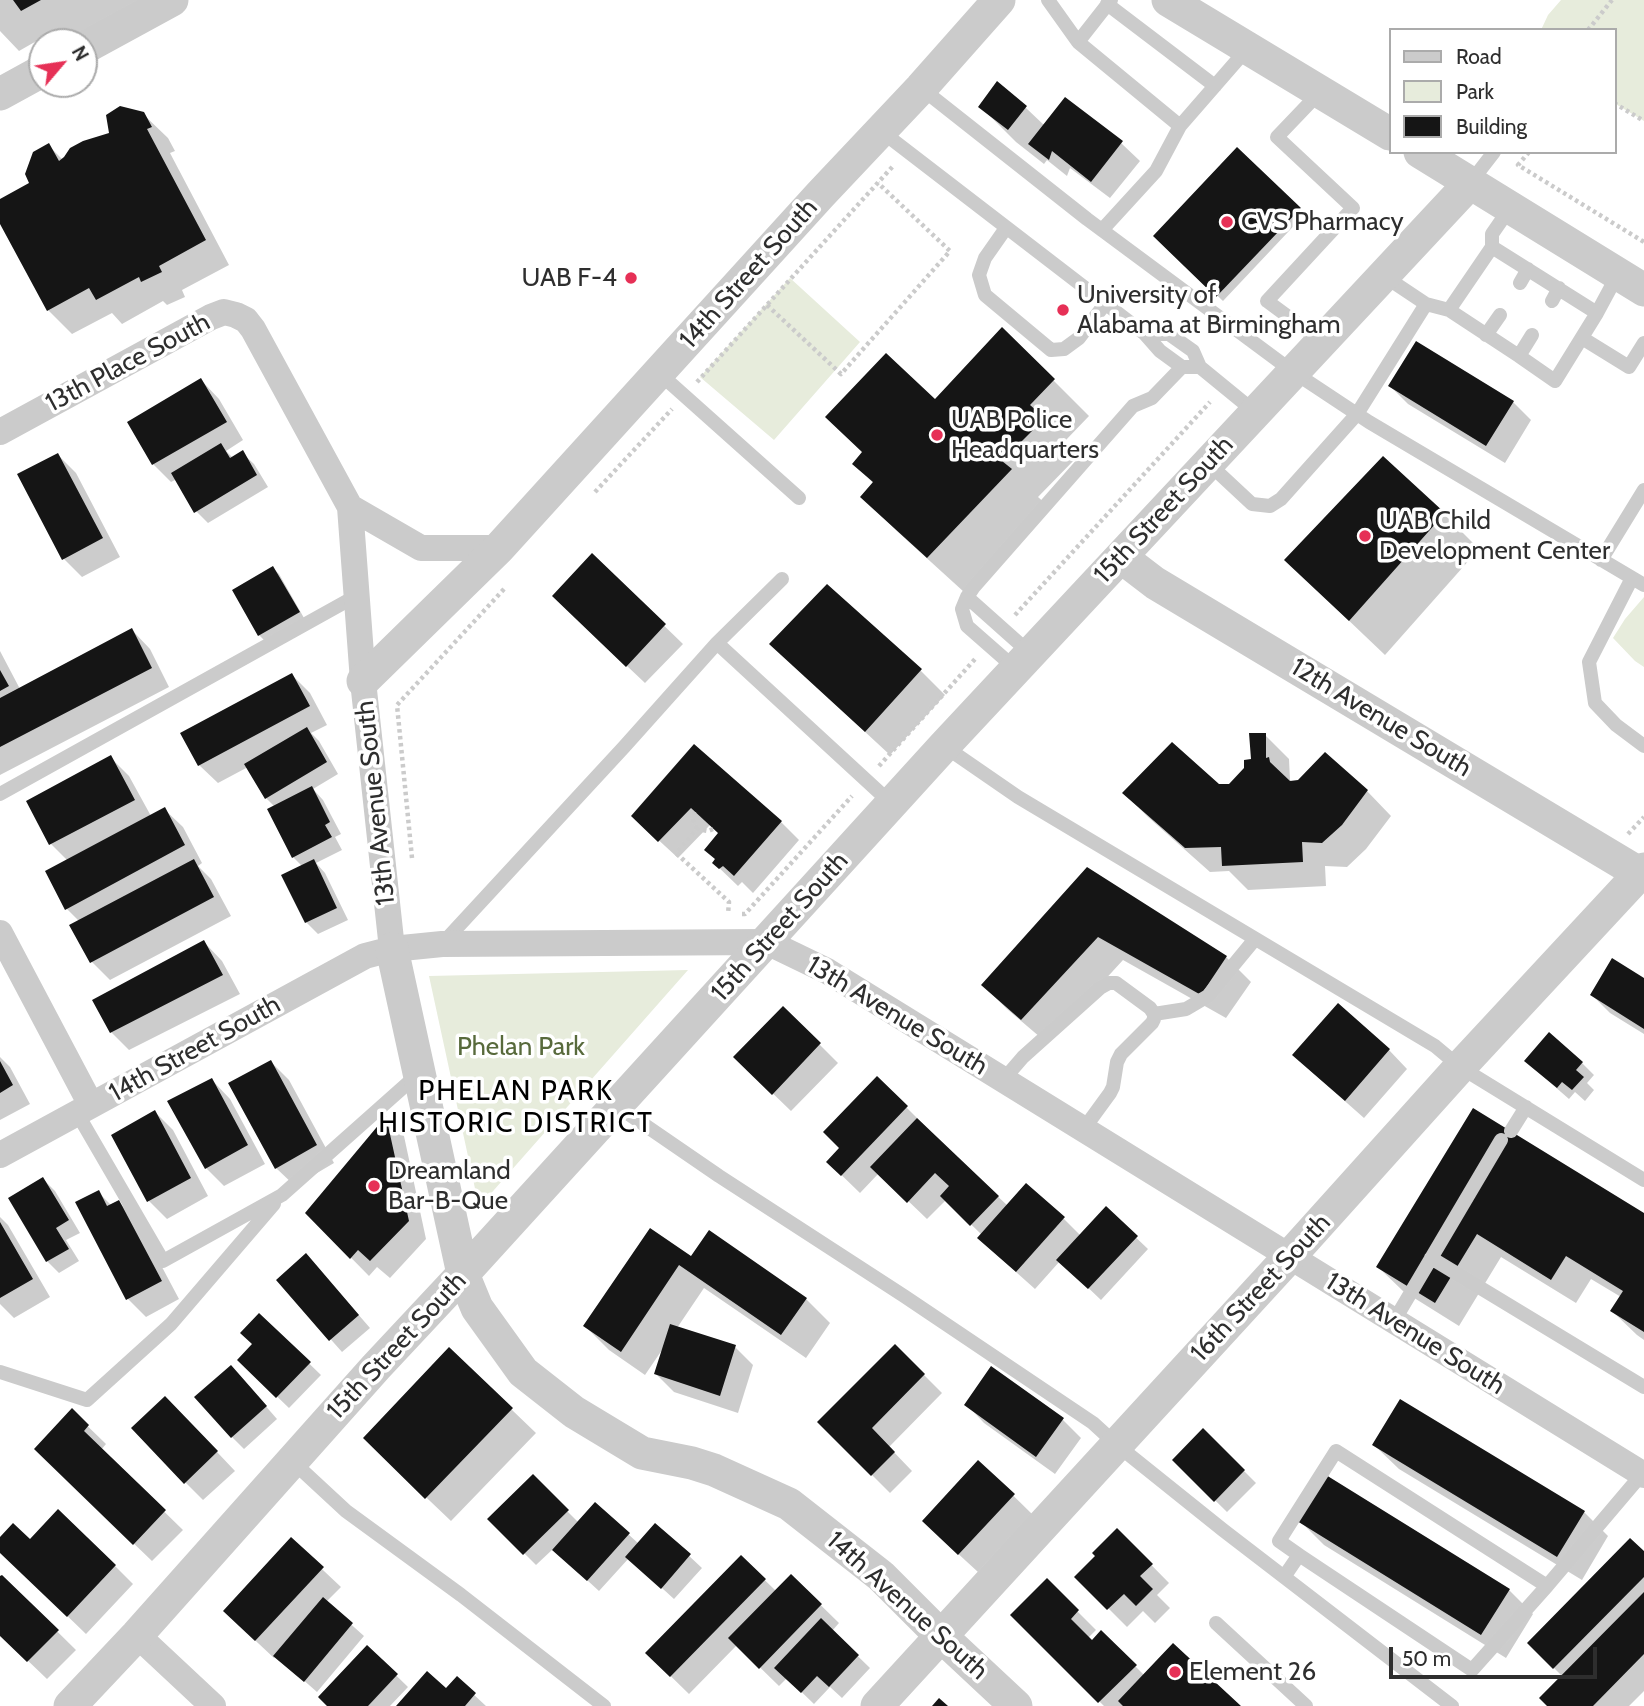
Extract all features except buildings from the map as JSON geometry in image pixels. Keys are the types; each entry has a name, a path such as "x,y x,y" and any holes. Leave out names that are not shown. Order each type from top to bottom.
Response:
{"street":[{"path":"98,40 172,0"},
{"name":"14th Street South","path":"363,681 499,548 999,0"},
{"path":"1168,0 1388,133"},
{"path":"1423,154 1631,282"},
{"name":"15th Street South","path":"73,1705 376,1367 944,746 1470,183"},
{"name":"13th Place South","path":"0,432 223,312 246,320 253,330"},
{"name":"13th Avenue South","path":"253,330 350,507 363,681 392,949 442,944 767,942 827,971 1643,1474"},
{"path":"350,507 421,548 499,548"},
{"name":"12th Avenue South","path":"1121,557 1155,583 1643,873"},
{"name":"16th Street South","path":"877,1706 1460,1067 1643,873"},
{"path":"0,933 84,1109"},
{"name":"14th Street South","path":"0,1155 365,956 392,949"},
{"name":"14th Avenue South","path":"392,949 463,1273 477,1308 523,1371 574,1412 642,1453 714,1470 789,1504 881,1576 1016,1706"},
{"path":"136,1635 213,1706"}],"lane":[{"path":"1048,0 1078,42 1181,127"},
{"path":"1078,42 1109,2 1215,86"},
{"path":"1102,230 1156,171 1181,127 1248,48"},
{"path":"921,88 1102,230 1292,371 1357,414 1638,582 1589,662 1595,702 1616,725 1644,746"},
{"path":"1320,92 1277,137 1353,208 1267,301 1321,341"},
{"path":"881,131 1145,334 1160,351 1182,367 1200,367"},
{"name":"15th Street South","path":"1470,183 1492,154"},
{"path":"1449,310 1492,247 1492,234 1510,208"},
{"path":"1006,228 985,258 979,275 985,295 1051,350 1064,349 1079,338 1105,304"},
{"path":"1492,247 1528,269 1555,295 1597,313"},
{"path":"1520,283 1528,269"},
{"path":"1382,275 1426,304 1449,310 1555,381 1597,313 1631,282"},
{"path":"1208,463 1252,504 1270,506 1281,499 1357,414 1426,304"},
{"path":"1486,335 1500,315"},
{"path":"1145,334 1169,334 1193,351 1200,367 1255,412"},
{"path":"1519,356 1532,335"},
{"path":"1582,338 1629,367 1644,343"},
{"path":"1023,661 988,644 967,626 962,609 967,597 1133,406 1152,398 1182,367"},
{"path":"659,373 800,498"},
{"path":"1601,560 1644,490"},
{"path":"442,944 717,643 782,579"},
{"path":"0,794 356,596"},
{"path":"967,597 1002,628 1023,661"},
{"path":"717,643 892,804"},
{"path":"944,746 1018,797 1435,1046 1460,1067 1644,1180"},
{"path":"1154,1014 1186,1009 1208,996 1255,939"},
{"path":"1004,1079 1023,1057 1104,985 1116,983 1150,1008 1154,1019 1121,1054 1115,1069 1114,1087 1083,1130"},
{"path":"0,1372 87,1400 171,1324 282,1195 418,1074"},
{"path":"615,1105 1093,1423 1116,1445 1452,1706"},
{"path":"1394,1321 1506,1135 1526,1107"},
{"path":"84,1109 163,1261 282,1195"},
{"path":"1431,1258 1644,1387"},
{"path":"1547,1586 1335,1451 1279,1541 1472,1670 1547,1586 1643,1474"},
{"path":"292,1461 346,1511 440,1579 604,1706"},
{"path":"1284,1577 1299,1555"},
{"path":"1216,1623 1306,1706"}],"path":[{"path":"1590,28 1612,0"},
{"path":"1616,104 1644,121"},
{"path":"592,495 907,151"},
{"path":"1527,154 1518,165 1644,242"},
{"path":"767,305 841,374 950,251 878,183"},
{"path":"1002,628 1224,386"},
{"path":"413,864 397,705 508,585"},
{"path":"697,829 676,853 729,902 728,914 745,914 988,644"},
{"path":"694,812 693,820 697,829"},
{"path":"1628,835 1644,817"},
{"path":"697,829 713,829"}],"green space":[{"path":"1561,0 1644,0 1644,121 1616,104 1616,28 1542,28 1548,15"},
{"path":"790,278 860,342 774,440 700,377"},
{"path":"1644,597 1644,667 1613,638"},
{"name":"Phelan Park","path":"688,970 479,1207 429,976"}],"place":[{"name":"CVS Pharmacy","path":"1227,222"},
{"name":"UAB F-4","path":"631,278"},
{"name":"University of Alabama at Birmingham","path":"1063,310"},
{"name":"UAB Police Headquarters","path":"937,435"},
{"name":"UAB Child Development Center","path":"1365,536"},
{"name":"Dreamland Bar-B-Que","path":"374,1186"},
{"name":"Element 26","path":"1175,1672"}],"district":[{"name":"PHELAN PARK HISTORIC DISTRICT","path":"516,1108"}]}
